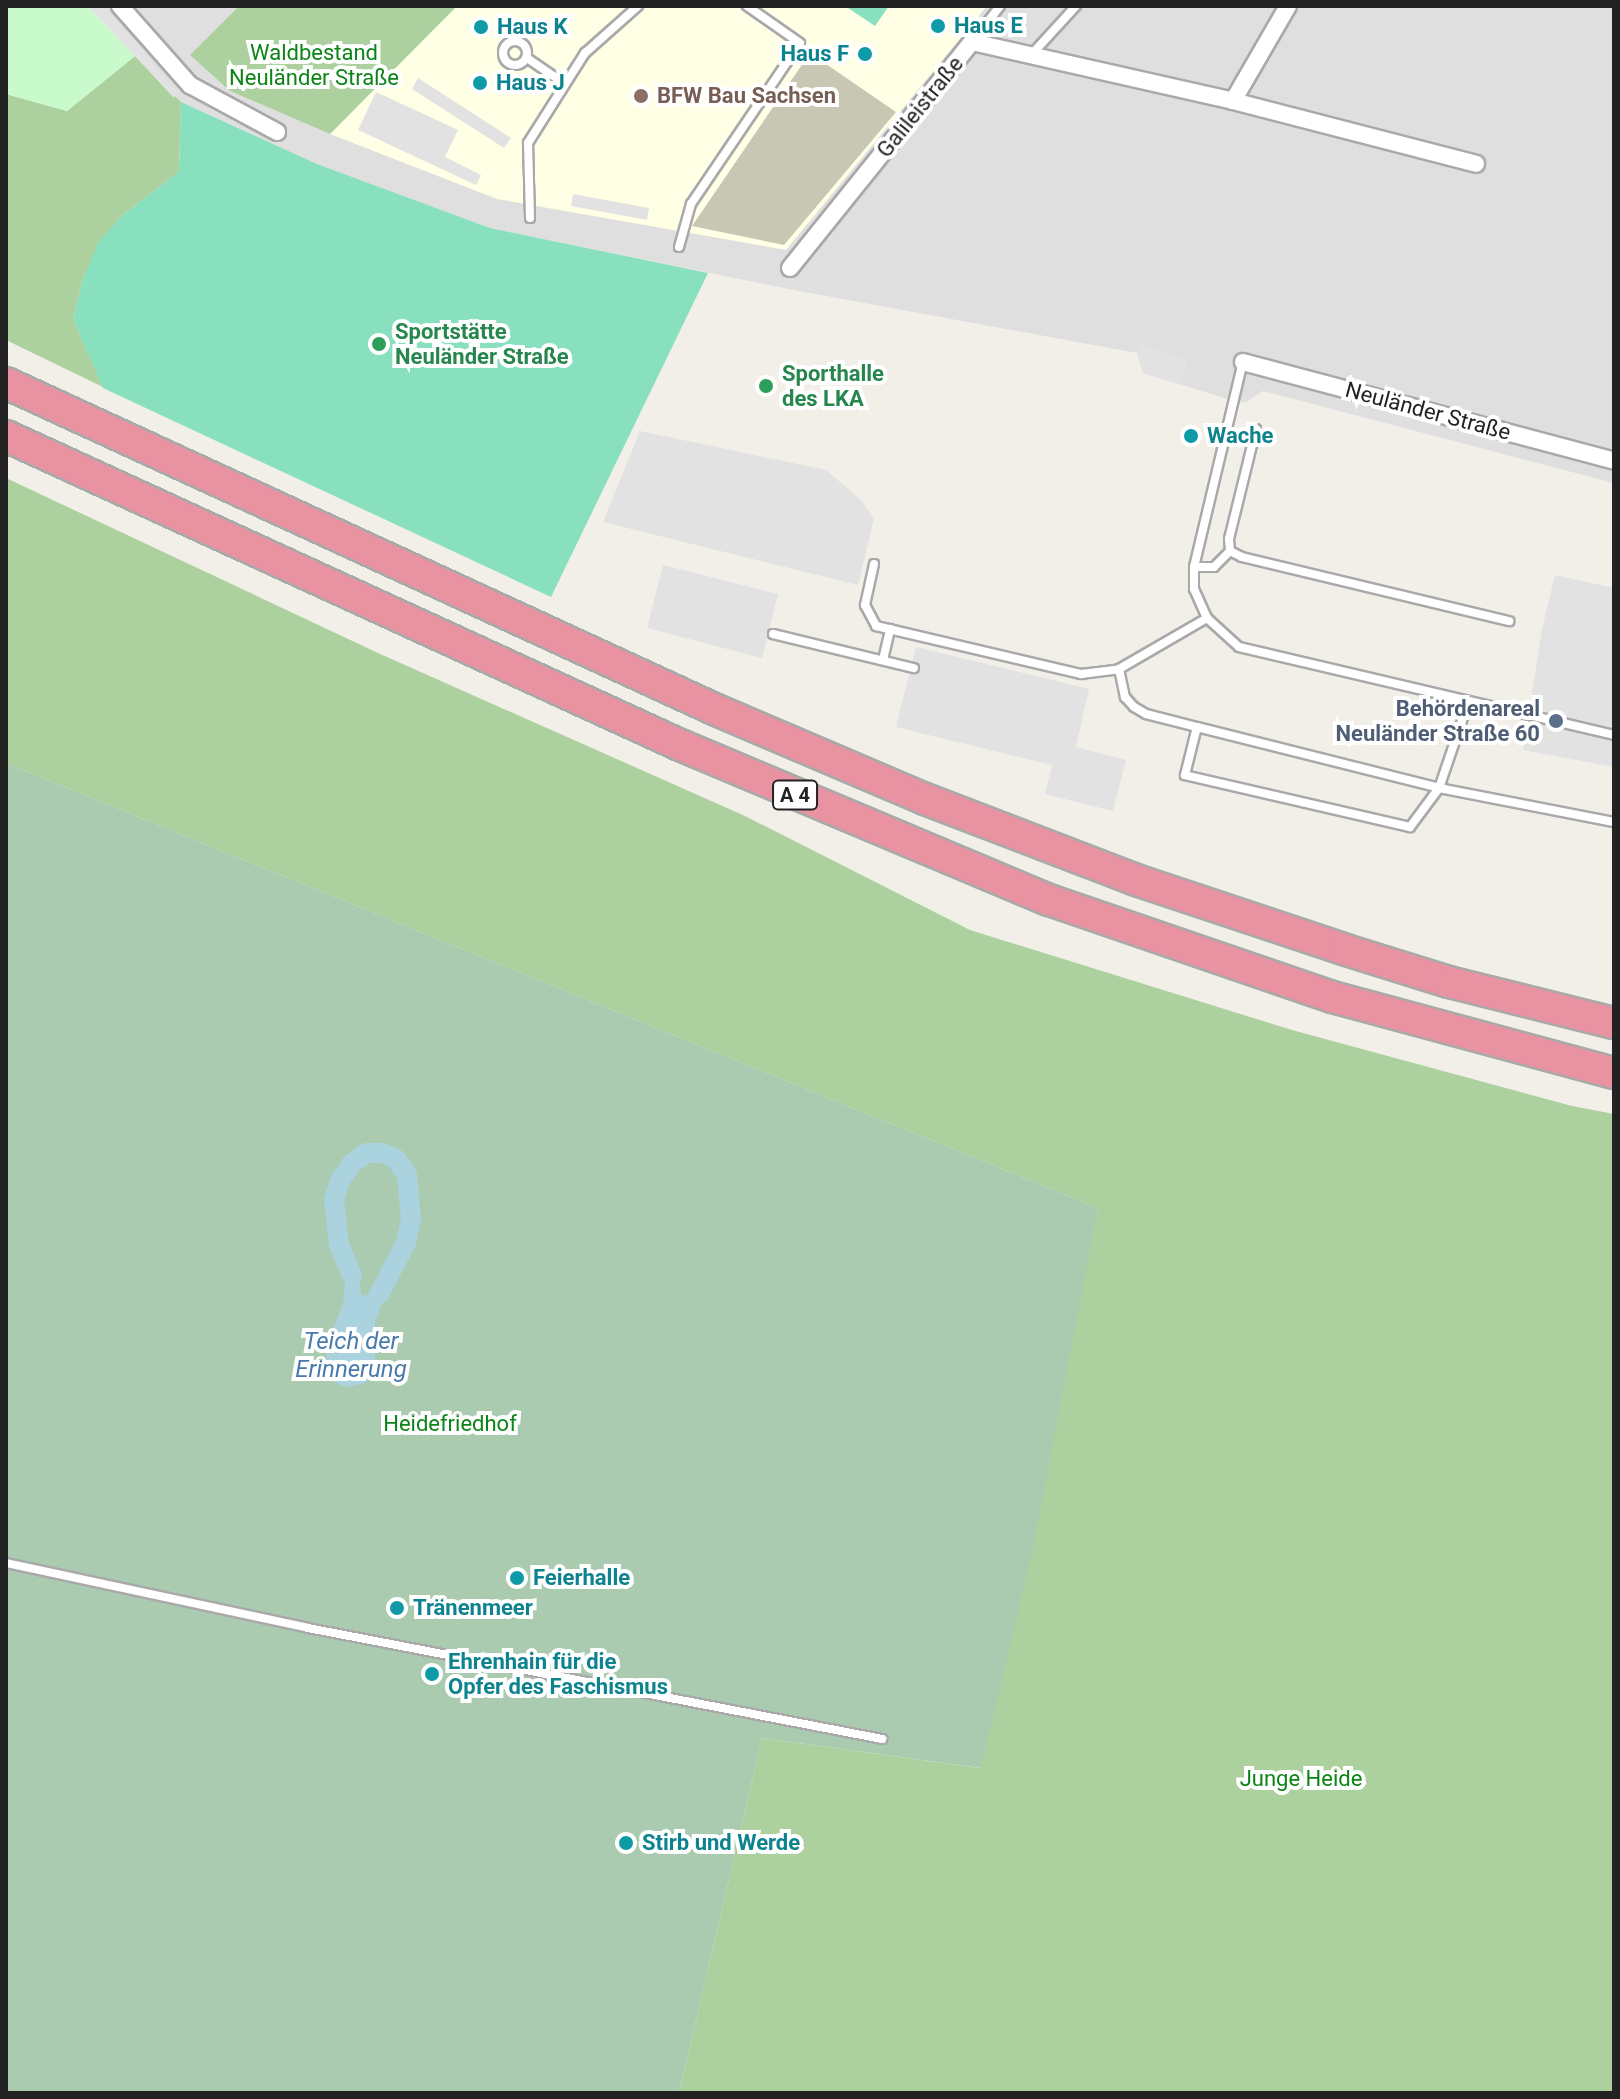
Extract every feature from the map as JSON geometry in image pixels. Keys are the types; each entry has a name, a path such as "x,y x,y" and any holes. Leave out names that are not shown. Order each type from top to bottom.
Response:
{"highway":[{"name":"A 4","path":"6,383 714,709 925,799 1136,880 1346,950 1449,982 1614,1023"},
{"name":"A 4","path":"6,436 680,745 1035,894 1332,997 1614,1073"}],"street":[{"path":"120,6 190,85 277,132"},
{"path":"1233,101 1288,6"},
{"name":"Galileistraße","path":"790,268 972,42 1233,101 1476,164"},
{"name":"Neuländer Straße","path":"1243,362 1614,461"}],"lane":[{"path":"530,218 528,143 585,53 638,6"},
{"path":"679,247 691,204 800,43 747,6"},
{"path":"972,42 1000,6"},
{"path":"1032,54 1076,6"},
{"path":"527,58 565,84"},
{"path":"1243,362 1194,567 1194,589 1207,618 1239,647 1614,735"},
{"path":"1194,567 1214,567 1230,551 1229,539 1256,429"},
{"path":"1230,551 1242,557 1509,621"},
{"path":"874,564 865,605 876,626 1081,674 1119,669 1207,618"},
{"path":"883,660 890,629"},
{"path":"773,634 914,668"},
{"path":"1119,669 1125,697 1134,707 1197,727 1439,788 1614,822"},
{"path":"1197,727 1185,775 1410,827 1439,788 1468,703"},
{"path":"6,1563 308,1628 882,1739"}],"shaded area":[{"path":"88,6 104,6 177,92 174,98"},
{"path":"100,6 239,6 191,55 230,91 330,134 457,6 1614,6 1614,483 1263,391 1245,403 1231,400 1143,373 1137,353 794,290 490,228 317,164 181,102"},
{"name":"BFW Bau Sachsen","path":"457,6 987,6 786,250 497,199 330,134"},
{"path":"810,53 896,112 784,245 692,226"},
{"path":"418,78 511,138 504,148 412,89"},
{"path":"376,92 458,130 445,157 481,175 476,185 358,130"},
{"path":"573,194 649,208 647,220 571,206"},
{"path":"1140,345 1188,358 1181,385 1143,373 1137,353"},
{"path":"640,431 826,470 861,500 874,519 858,585 603,522"},
{"path":"663,565 778,594 762,658 647,628"},
{"path":"1555,575 1614,588 1614,767 1523,750 1542,629"},
{"path":"916,647 1089,689 1076,747 1126,760 1113,811 1045,794 1052,765 896,727"}],"green space":[{"path":"6,6 87,6 135,56 67,111 6,94"},
{"name":"Waldbestand Neuländer Straße","path":"239,6 457,6 330,134 230,91 190,55"},
{"path":"845,6 889,6 875,26"},
{"path":"135,56 181,102 179,172 123,215 100,241 83,279 73,319 103,387 6,340 6,94 67,111"},
{"name":"Sportstätte Neuländer Straße","path":"181,102 317,164 490,228 708,273 551,597 103,388 73,319 83,279 99,241 123,215 179,172"},
{"name":"Junge Heide","path":"6,478 378,653 745,816 970,930 1292,1030 1572,1106 1614,1114 1614,2093 679,2093 762,1738 980,1768 1098,1208 6,763"},
{"name":"Heidefriedhof","path":"6,763 1098,1208 1032,1553 981,1768 762,1738 679,2093 6,2093"}],"water":[{"name":"Teich der Erinnerung","path":"346,1277 358,1277 362,1296 373,1293 384,1298 375,1323 375,1371 365,1383 346,1387 332,1381 326,1366 327,1346 343,1303"}],"waterway":[{"path":"352,1276 339,1244 334,1199 341,1179 352,1163 367,1153 383,1153 396,1159 407,1175 411,1219 406,1243 379,1294"}],"place":[{"name":"Haus E","path":"938,26"},
{"name":"Haus K","path":"481,27"},
{"name":"Haus F","path":"865,54"},
{"name":"Haus J","path":"480,83"},
{"name":"BFW Bau Sachsen","path":"641,96"},
{"name":"Sportstätte Neuländer Straße","path":"379,344"},
{"name":"Sporthalle des LKA","path":"766,386"},
{"name":"Wache","path":"1191,436"},
{"name":"Behördenareal Neuländer Straße 60","path":"1556,721"},
{"name":"Feierhalle","path":"517,1578"},
{"name":"Tränenmeer","path":"397,1608"},
{"name":"Ehrenhain für die Opfer des Faschismus","path":"432,1674"},
{"name":"Stirb und Werde","path":"626,1843"}]}
